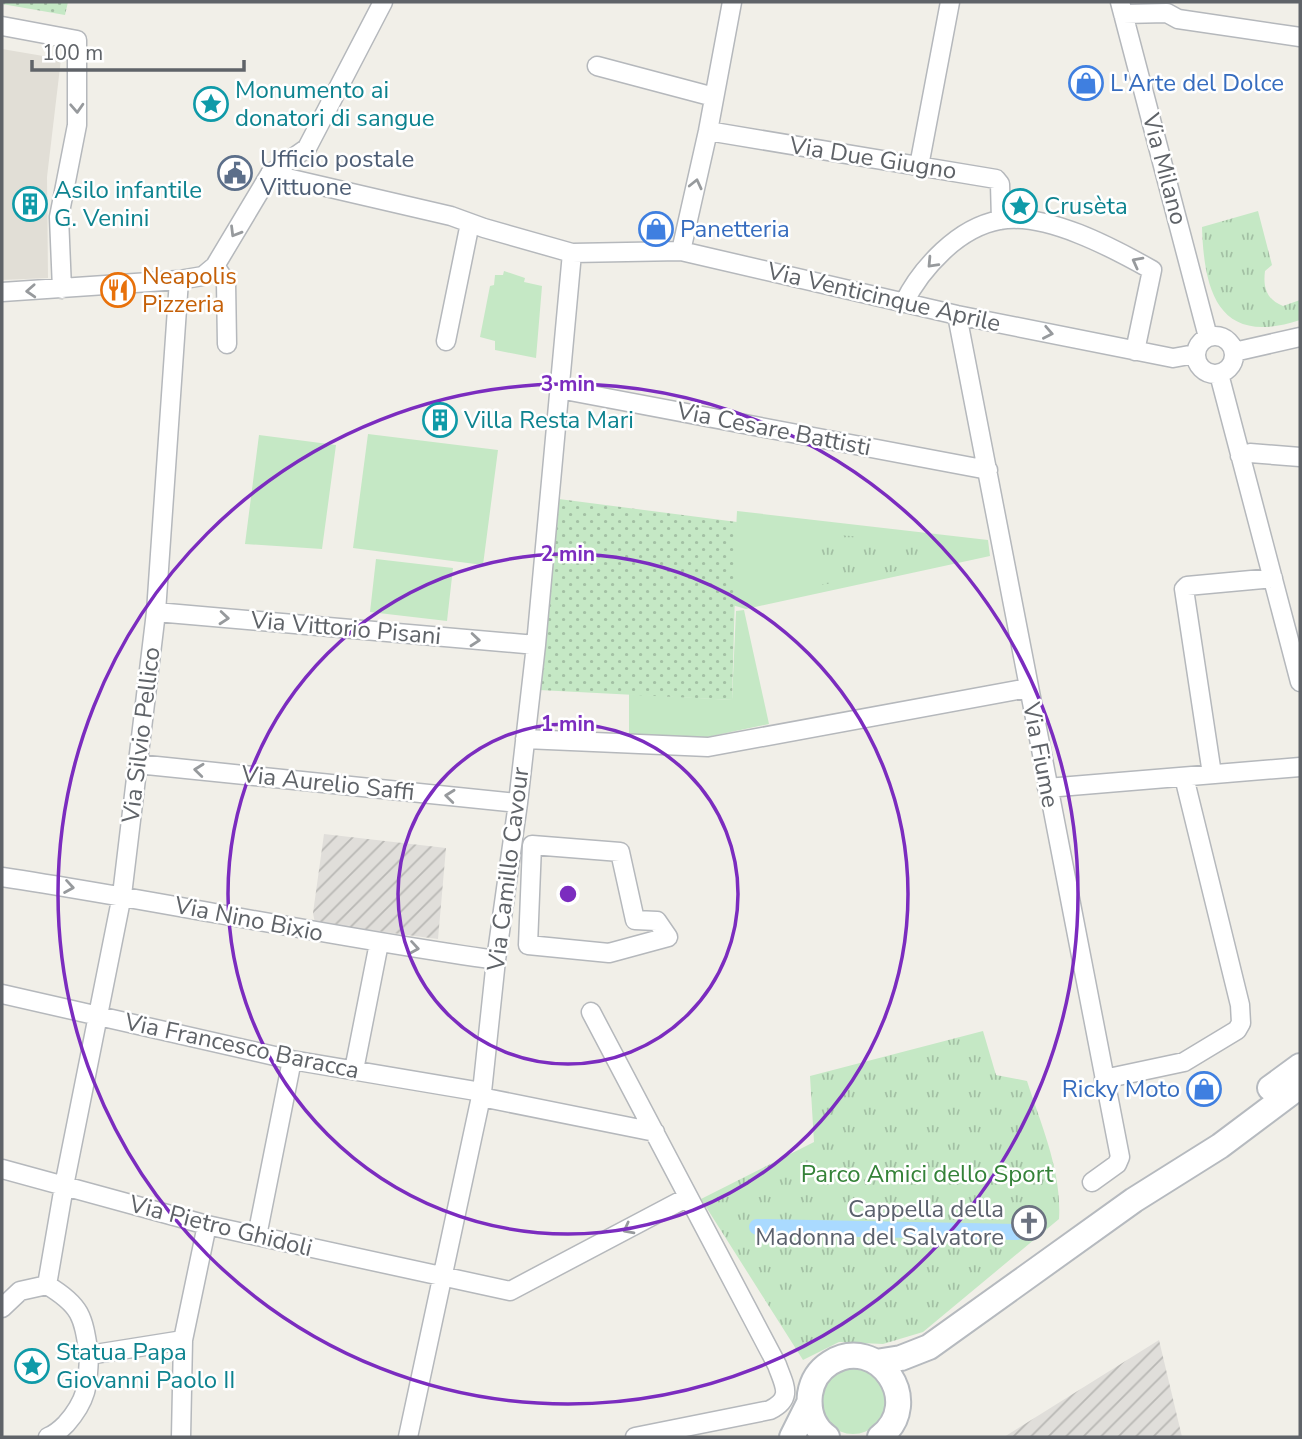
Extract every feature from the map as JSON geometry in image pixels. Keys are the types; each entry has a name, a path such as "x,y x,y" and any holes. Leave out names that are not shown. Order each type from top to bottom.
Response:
{"main road":[{"path":"1134,1200 1220,1125 1300,1066"},
{"path":"876,1362 901,1358 929,1347 1134,1200 1220,1146 1300,1086"},
{"path":"881,1437 891,1427 913,1367 929,1347"},
{"path":"792,1437 809,1403 810,1390 816,1377 836,1359 863,1357 886,1369 898,1391 899,1404"},
{"path":"809,1403 816,1426 827,1437"}],"street":[{"path":"2,292 203,276 215,266 270,174 307,148 383,2"},
{"path":"681,251 708,131 732,2"},
{"path":"919,166 950,2"},
{"path":"1121,8 1167,13 1178,19 1300,37"},
{"name":"Via Milano","path":"1121,8 1208,337"},
{"path":"2,26 77,40 77,125 59,217 62,289"},
{"path":"597,65 714,97"},
{"name":"Via Due Giugno","path":"708,131 996,179 1000,184 1001,220"},
{"name":"Via Venticinque Aprile","path":"270,174 451,216 572,253 681,251 957,315 1135,351 1173,358 1195,354"},
{"path":"904,303 918,278 946,248 964,234 1001,220 1026,219 1079,234 1152,270 1135,351"},
{"path":"446,341 470,223"},
{"name":"Via Camillo Cavour","path":"408,1437 482,1094 496,960 536,645 572,253"},
{"path":"215,266 226,282 226,344"},
{"name":"Via Silvio Pellico","path":"47,1286 64,1186 122,895 156,611 179,280"},
{"name":"Via Fiume","path":"957,315 1120,1157 1117,1164 1092,1182"},
{"path":"1216,335 1226,339 1234,352 1231,366 1219,374 1202,370 1195,354 1201,341 1216,335"},
{"path":"1234,352 1300,337"},
{"path":"1219,374 1300,678"},
{"name":"Via Cesare Battisti","path":"559,388 988,470"},
{"path":"1240,456 1250,453 1300,457"},
{"path":"1212,774 1184,589 1187,586 1273,578"},
{"name":"Via Vittorio Pisani","path":"156,611 536,645"},
{"path":"525,739 708,747 1028,688"},
{"name":"Via Aurelio Saffi","path":"137,764 518,803"},
{"path":"1047,788 1300,767"},
{"path":"1104,1079 1184,1062 1229,1037 1241,1023 1240,1006 1184,776"},
{"path":"532,845 620,852 635,920 657,921 668,937 609,953 528,945 532,845"},
{"name":"Via Nino Bixio","path":"2,877 122,895 379,943 496,960"},
{"path":"354,1070 379,943"},
{"name":"Via Francesco Baracca","path":"2,995 292,1060 482,1094 655,1132"},
{"path":"590,1012 777,1365 785,1387 785,1398 781,1405 770,1410 635,1437"},
{"path":"257,1236 292,1060"},
{"name":"Via Pietro Ghidoli","path":"2,1169 207,1225 510,1292 688,1197"},
{"path":"181,1437 183,1340 207,1225"},
{"path":"2,1307 20,1291 47,1286 68,1298 83,1319 89,1355 88,1382 80,1407 55,1435 48,1437"},
{"path":"89,1355 183,1340"}],"shaded area":[{"path":"2,49 61,59 47,177 48,278 2,280"},
{"path":"324,834 446,848 438,939 315,923 313,913"},
{"path":"1159,1340 1182,1437 1004,1437"}],"green space":[{"path":"2,2 68,2 65,15"},
{"path":"1258,211 1272,265 1265,271 1267,292 1283,306 1300,300 1300,320 1273,326 1252,326 1235,320 1222,309 1213,294 1207,274 1202,227"},
{"path":"504,271 525,278 524,282 542,286 536,358 495,350 495,341 480,337 490,286 494,285 495,275 503,275"},
{"path":"368,434 498,450 483,565 353,548"},
{"path":"259,435 336,445 322,549 245,544"},
{"path":"559,499 737,522 732,700 539,690"},
{"path":"737,511 988,540 990,556 746,609 732,605"},
{"path":"813,533 927,542 933,564 822,585"},
{"path":"376,559 453,568 447,621 370,612"},
{"path":"744,610 769,724 707,737 629,736 629,694 732,700 736,611"},
{"name":"Parco Amici dello Sport","path":"983,1031 996,1075 1027,1081 1054,1166 1059,1219 923,1332 883,1344 839,1342 803,1360 701,1199 814,1142 810,1076"},
{"path":"846,1368 860,1368 872,1373 881,1382 886,1401 884,1414 877,1425 860,1434 846,1434 834,1429 825,1420 820,1408 820,1394 825,1382 834,1373"}],"waterway":[{"path":"757,1227 1017,1232"}],"place":[{"name":"L'Arte del Dolce","path":"1086,83"},
{"name":"Monumento ai donatori di sangue","path":"211,104"},
{"name":"Ufficio postale Vittuone","path":"235,173"},
{"name":"Asilo infantile G. Venini","path":"30,204"},
{"name":"Crusèta","path":"1020,206"},
{"name":"Panetteria","path":"656,229"},
{"name":"Neapolis Pizzeria","path":"118,290"},
{"name":"Villa Resta Mari","path":"440,420"},
{"name":"Ricky Moto","path":"1204,1089"},
{"name":"Cappella della Madonna del Salvatore","path":"1029,1223"},
{"name":"Statua Papa Giovanni Paolo II","path":"32,1366"}]}
